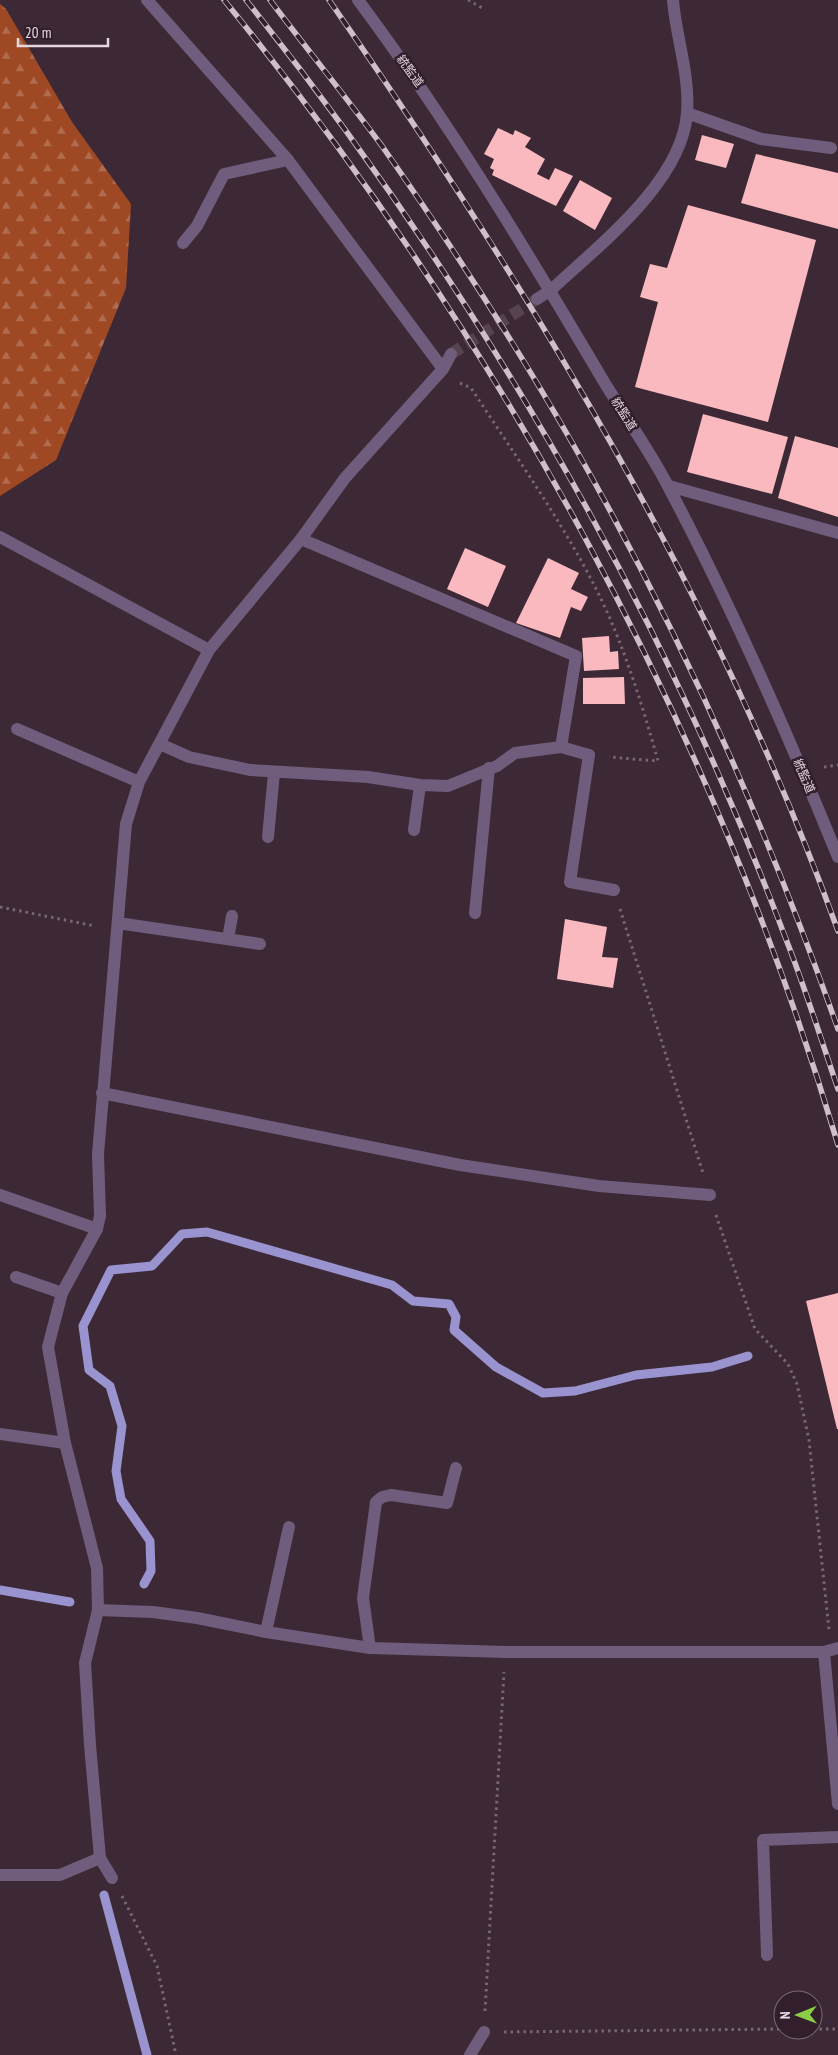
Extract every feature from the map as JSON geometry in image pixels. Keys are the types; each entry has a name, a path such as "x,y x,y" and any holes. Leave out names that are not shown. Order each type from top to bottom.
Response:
{"street":[{"path":"148,0 288,160 443,369"},
{"name":"統監道","path":"358,0 428,97 551,290 597,371 669,486 754,664 804,775 838,857"},
{"path":"537,299 551,290 633,212 658,182 679,148 687,114 686,67 673,0"},
{"path":"687,114 761,139 831,148"},
{"path":"183,243 197,226 224,174 288,160"},
{"path":"112,1878 100,1858 85,1664 98,1610 98,1568 65,1443 48,1347 62,1293 97,1229 100,1216 98,1154 102,1093 126,824 139,782 209,650 301,539 345,478 443,369 451,354"},
{"path":"669,486 838,533"},
{"path":"0,537 209,650"},
{"path":"301,539 576,656 561,747"},
{"path":"17,729 139,782"},
{"path":"160,744 189,757 274,773 368,776 420,785 448,786 497,766 516,753 561,747 589,755 570,882 614,890"},
{"path":"475,914 489,768"},
{"path":"268,837 274,773"},
{"path":"414,830 420,785"},
{"path":"228,939 232,916"},
{"path":"117,927 260,944"},
{"path":"102,1093 460,1165 599,1186 710,1195"},
{"path":"0,1195 97,1229"},
{"path":"16,1277 62,1293"},
{"path":"0,1434 65,1443"},
{"path":"370,1648 363,1598 376,1502 382,1497 391,1495 447,1504 456,1468"},
{"path":"266,1632 289,1527"},
{"path":"98,1610 180,1616 370,1648 506,1652 831,1651 838,1804"},
{"path":"767,1955 763,1840 838,1837"},
{"path":"0,1875 60,1875 100,1858"},
{"path":"469,2055 484,2032"}],"path":[{"path":"468,0 484,10"},
{"path":"443,369 451,379 471,388 557,520 608,614 639,694 658,761 589,755"},
{"path":"614,890 710,1195 755,1329 788,1364 797,1384 809,1440 831,1651"},
{"path":"0,907 117,927"},
{"path":"506,1652 484,2032 773,2029"},
{"path":"112,1878 157,1966 176,2055"},
{"path":"823,2029 838,2029"}],"green space":[{"path":"0,4 6,9 72,122 131,204 126,288 56,460 0,496"}],"building":[{"path":"498,128 513,135 515,130 531,138 525,147 545,159 537,174 549,180 555,168 573,176 556,206 492,175 494,170 490,168 494,159 484,154"},
{"path":"702,135 734,144 726,168 695,160"},
{"path":"756,154 838,173 838,229 741,203"},
{"path":"580,180 612,198 595,230 563,211"},
{"path":"688,205 816,240 768,422 635,387 658,302 640,297 650,264 667,268"},
{"path":"703,414 788,437 772,494 687,472"},
{"path":"795,436 838,448 838,517 778,498"},
{"path":"465,548 506,566 488,607 447,589"},
{"path":"548,558 579,573 571,589 588,597 581,611 571,607 560,638 516,623"},
{"path":"609,636 610,652 618,651 619,669 584,671 582,638"},
{"path":"624,677 625,704 583,704 583,678"},
{"path":"565,919 607,927 602,957 618,958 613,988 557,979"},
{"path":"838,1293 838,1429 837,1429 806,1301"}],"waterway":[{"path":"144,1584 151,1571 150,1541 121,1499 116,1471 122,1426 110,1386 89,1370 83,1326 111,1270 152,1266 182,1234 207,1232 392,1285 413,1301 449,1304 456,1317 454,1330 496,1367 543,1393 575,1391 636,1375 712,1367 748,1356"},
{"path":"0,1590 70,1602"},
{"path":"104,1895 147,2055"}],"tunnel":[{"path":"451,354 537,299"}],"railway":[{"path":"224,0 324,128 418,261 506,400 587,542 662,688 729,838 788,990 838,1145"},
{"path":"246,0 358,148 464,302 561,463 606,544 668,665 740,825 796,965 838,1089"},
{"path":"270,0 355,109 457,256 529,369 613,516 650,587 719,731 782,879 838,1029"},
{"path":"329,0 477,221 547,334 614,449 677,566 736,685 790,807 838,931"}]}
